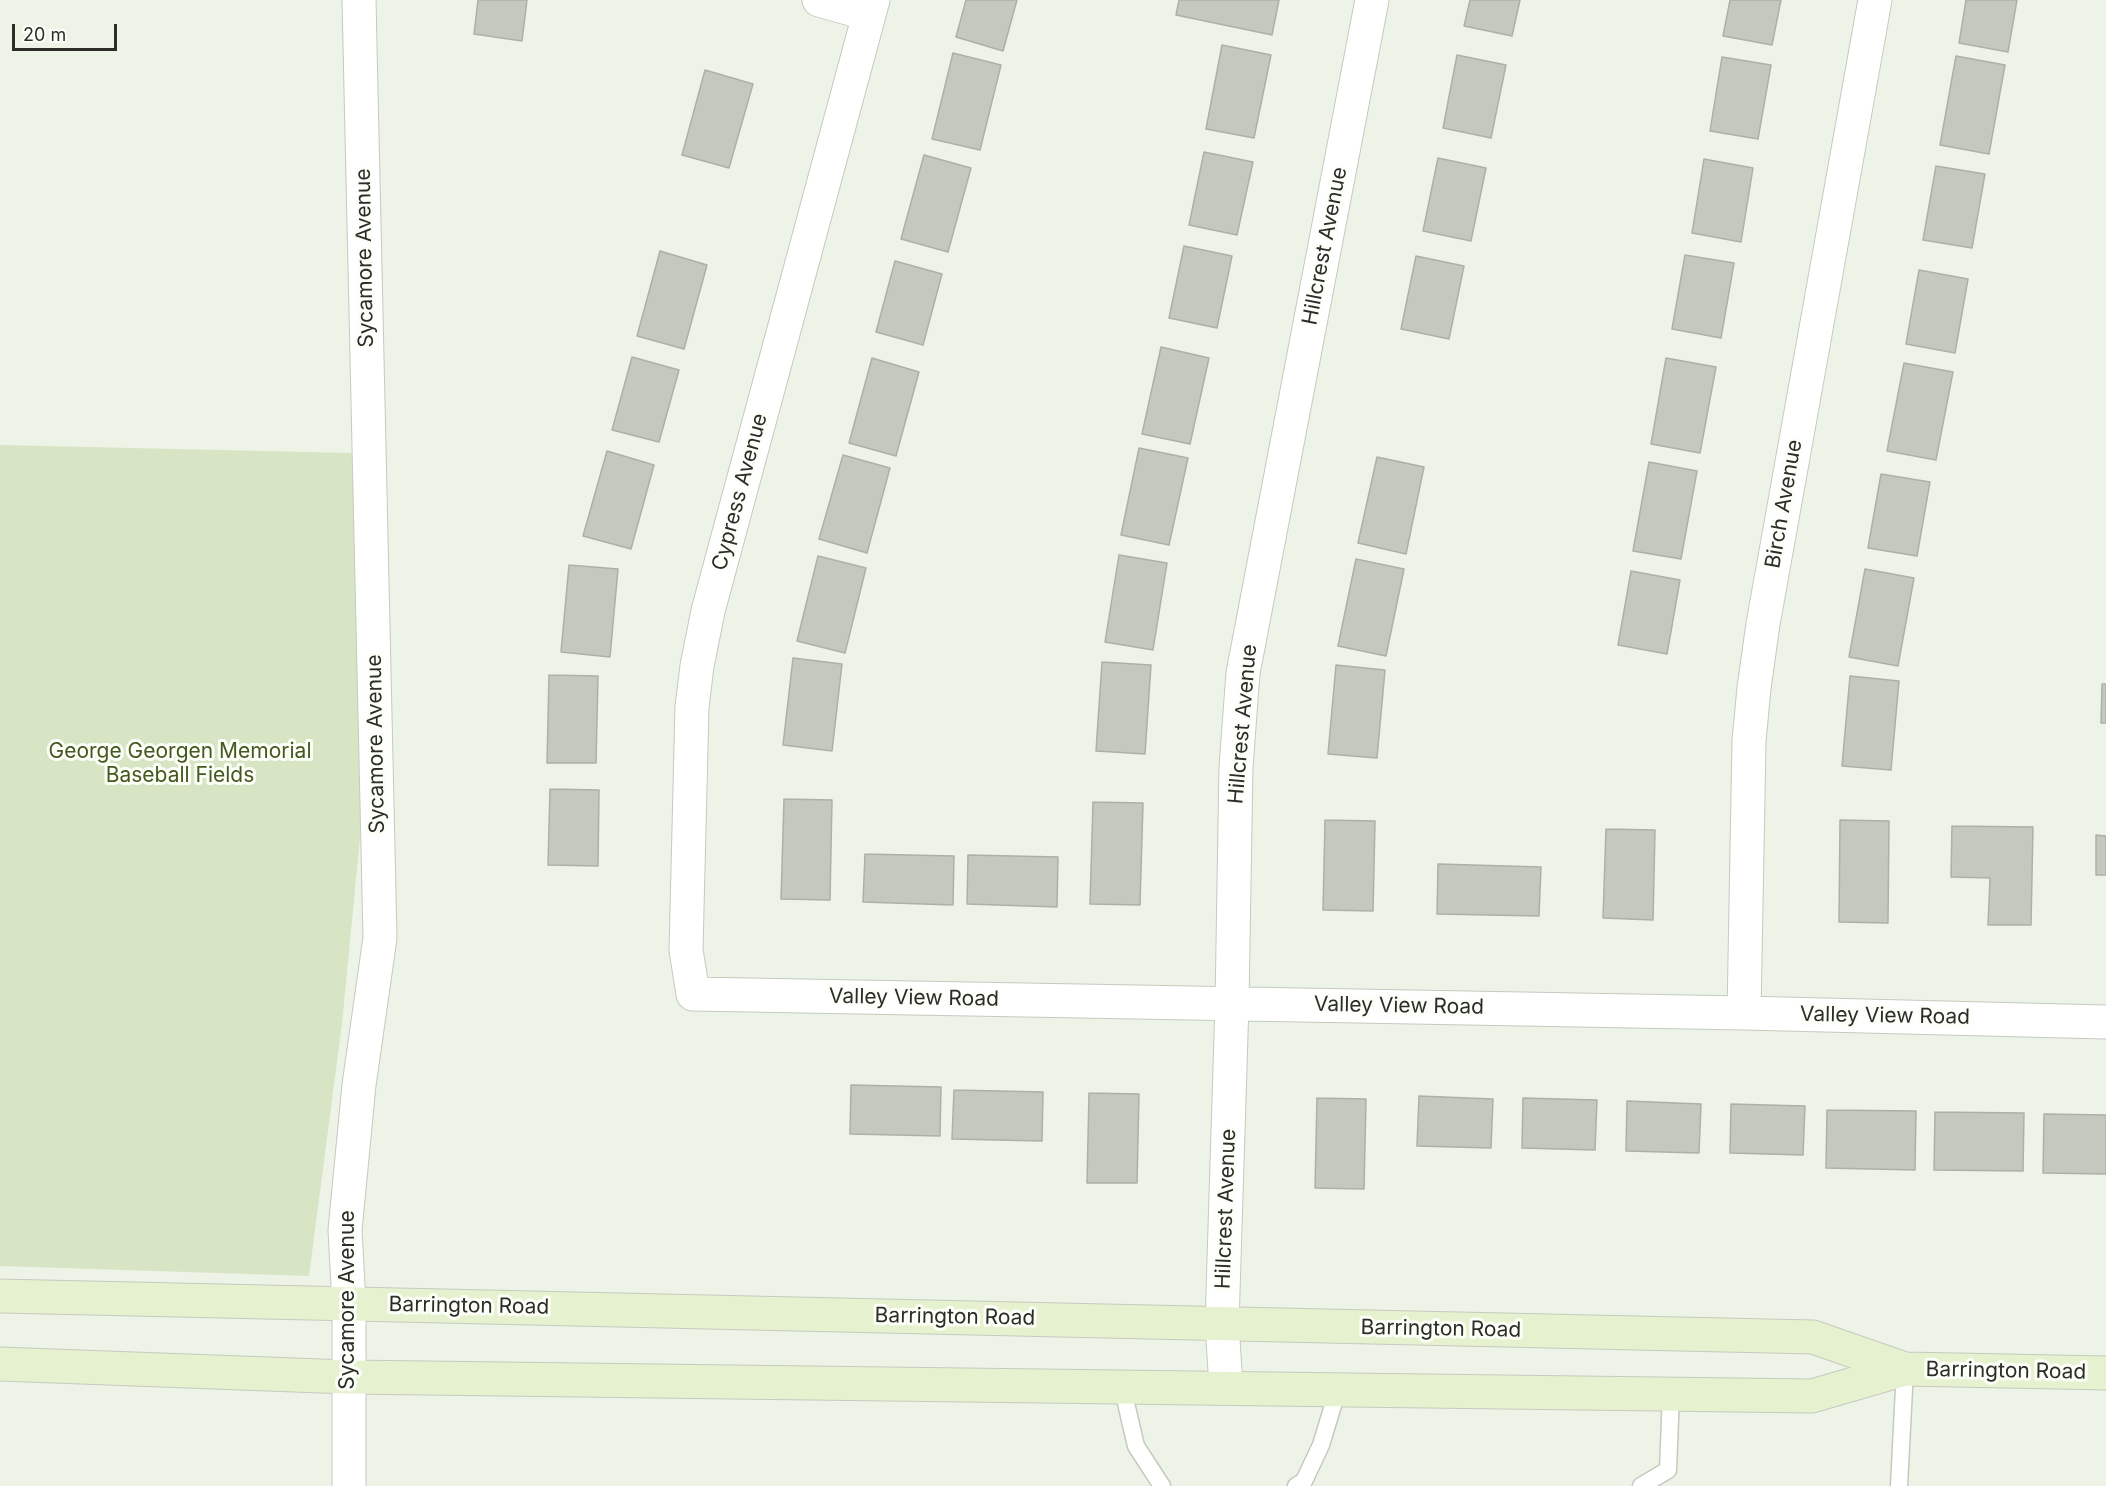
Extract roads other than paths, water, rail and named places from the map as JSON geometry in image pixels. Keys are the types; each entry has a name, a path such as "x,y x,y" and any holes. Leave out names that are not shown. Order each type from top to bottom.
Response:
{"main road":[{"name":"Barrington Road","path":"0,1296 1813,1337 1905,1369"},
{"name":"Barrington Road","path":"0,1364 348,1377 1812,1396 1905,1369 2106,1373"}],"street":[{"name":"Sycamore Avenue","path":"349,1486 349,1304 345,1230 359,1085 380,938 359,0"},
{"path":"819,0 871,7"},
{"name":"Hillcrest Avenue","path":"1226,1387 1222,1324 1232,1003 1236,767 1243,673 1372,0"},
{"name":"Birch Avenue","path":"1744,1013 1749,741 1754,688 1763,624 1875,0"},
{"name":"Cypress Avenue","path":"693,994 686,939 692,707 699,655 708,611 871,7"},
{"name":"Valley View Road","path":"693,994 1744,1013 2106,1022"}],"lane":[{"path":"1899,1486 1905,1369"},
{"path":"1122,1386 1136,1446 1162,1486"},
{"path":"1296,1486 1304,1481 1321,1445 1338,1389"},
{"path":"1641,1486 1668,1470 1671,1393"}],"park label":[{"name":"George Georgen Memorial Baseball Fields","path":"180,764"}]}
